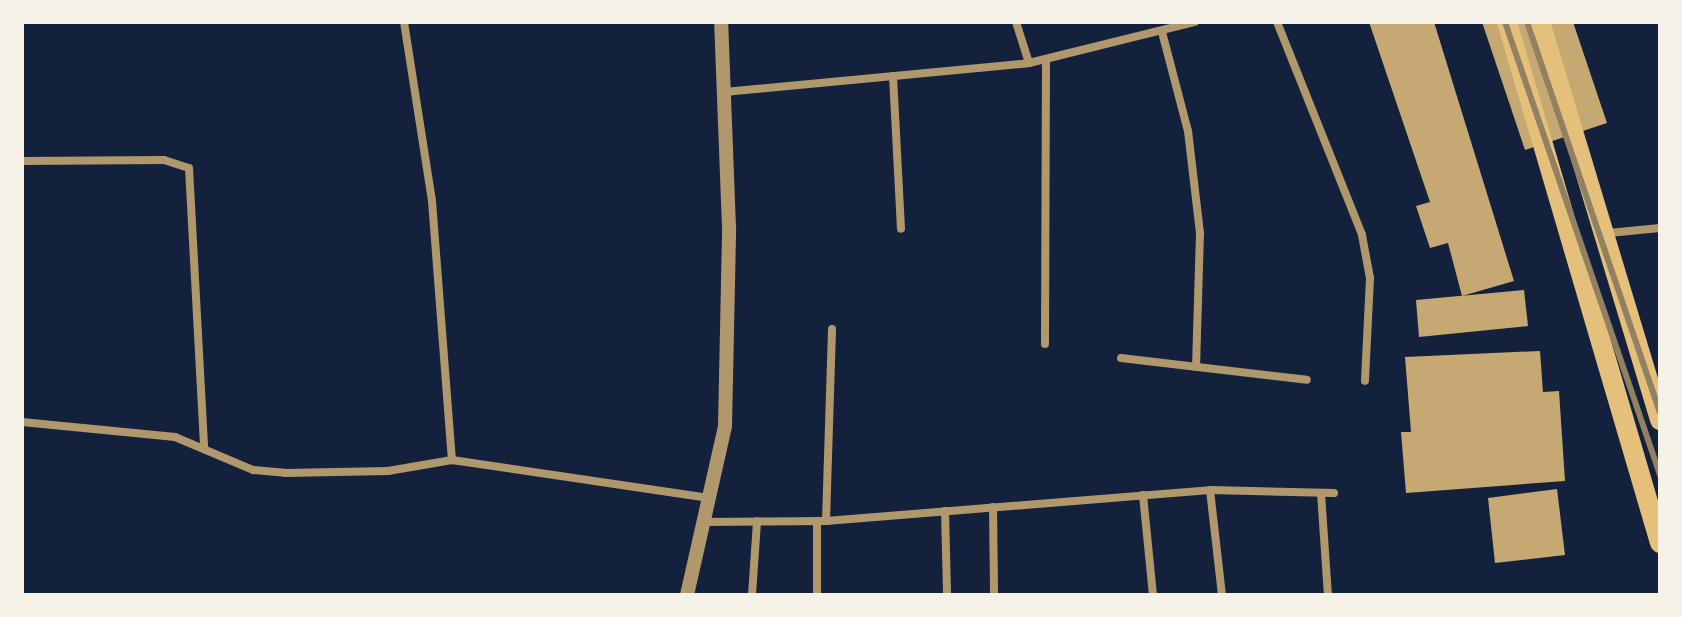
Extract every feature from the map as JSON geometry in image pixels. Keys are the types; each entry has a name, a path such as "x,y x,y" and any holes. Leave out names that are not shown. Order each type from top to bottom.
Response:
{"main road":[{"path":"1507,22 1660,543"},
{"path":"1540,22 1609,233 1660,420"}],"street":[{"path":"404,22 432,201 452,460"},
{"path":"687,595 725,426 721,22"},
{"path":"1016,22 1029,63"},
{"path":"724,92 1029,63 1194,22"},
{"path":"1277,22 1362,235 1370,278 1365,381"},
{"path":"1162,32 1188,131 1200,233 1196,367"},
{"path":"1045,344 1046,59"},
{"path":"893,76 901,229"},
{"path":"22,161 164,160 189,168 204,449"},
{"path":"1609,233 1660,228"},
{"path":"817,595 832,329"},
{"path":"1121,358 1307,380"},
{"path":"22,422 175,437 253,470 285,473 388,471 452,460 709,498"},
{"path":"703,522 822,521 1210,490 1334,493"},
{"path":"1210,490 1222,595"},
{"path":"1321,493 1328,595"},
{"path":"1143,495 1153,595"},
{"path":"993,507 994,595"},
{"path":"945,511 947,595"},
{"path":"752,595 757,521"}],"building":[{"path":"1369,22 1434,22 1514,281 1462,296 1448,243 1430,248 1416,206 1430,202"},
{"path":"1482,22 1573,22 1607,123 1525,150"},
{"path":"1524,290 1528,326 1419,337 1416,300"},
{"path":"1540,351 1543,392 1559,391 1565,481 1406,493 1401,432 1411,432 1405,357"},
{"path":"1557,489 1565,555 1495,563 1488,498"}],"railway":[{"path":"1505,22 1660,476"},
{"path":"1527,22 1660,412"}]}
